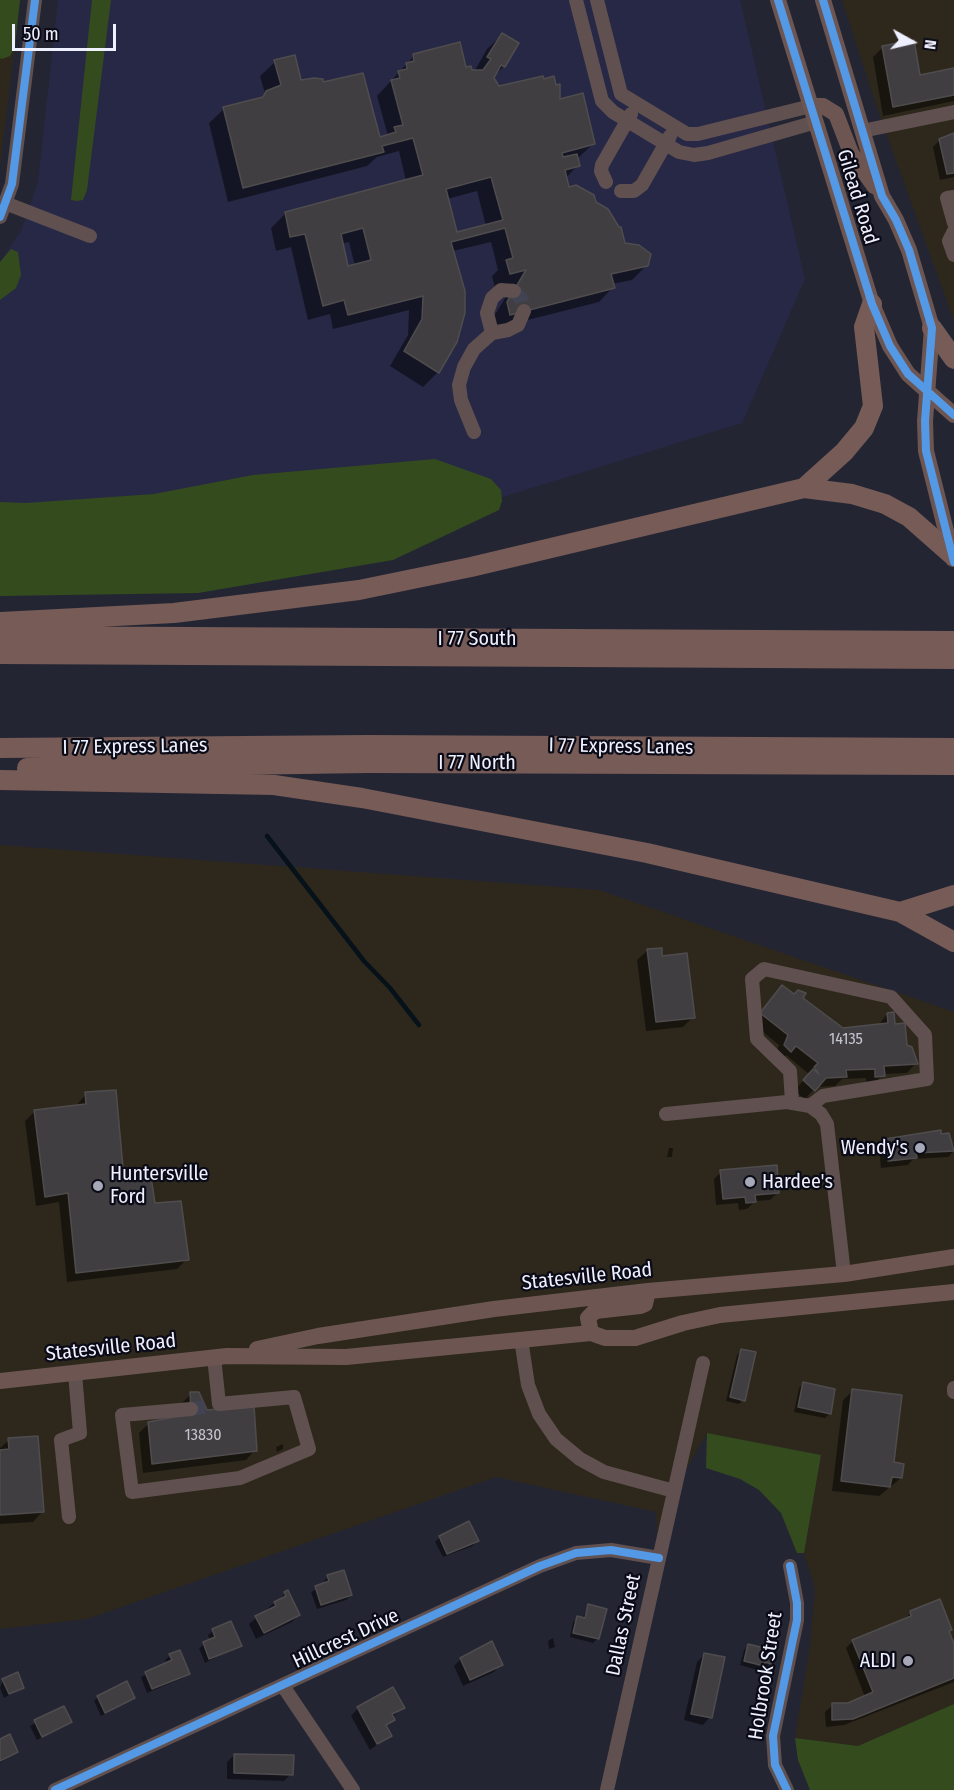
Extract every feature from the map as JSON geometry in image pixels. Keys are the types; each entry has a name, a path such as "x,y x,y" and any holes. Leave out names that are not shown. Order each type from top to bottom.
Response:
{"highway":[{"path":"804,488 844,452 864,428 873,406 864,327 872,304"},
{"path":"932,328 954,359"},
{"path":"0,622 174,613 359,590 471,567 804,488 852,494 885,504 909,517 953,558"},
{"name":"I 77 South","path":"0,636 954,641"},
{"path":"0,654 954,659"},
{"name":"I 77 Express Lanes","path":"0,748 345,745 954,748"},
{"name":"I 77 North","path":"0,768 345,763 954,765"},
{"path":"0,780 273,785 319,790 626,848 900,912 954,942"},
{"path":"900,912 954,895"}],"main road":[{"name":"Gilead Road","path":"778,0 872,304 898,360 908,374 954,415"},
{"name":"Gilead Road","path":"822,0 882,196 909,250 932,328 926,451 953,558"},
{"path":"811,106 823,106 836,114 851,153 882,196"},
{"name":"Statesville Road","path":"0,1381 220,1357 365,1329 494,1309 648,1291 844,1274 954,1257"},
{"path":"591,1333 588,1318 595,1311 640,1306 645,1304 648,1291"},
{"name":"Statesville Road","path":"220,1357 346,1357 591,1333 617,1340 635,1338 683,1323 720,1315 953,1294"}],"street":[{"path":"35,0 18,145 12,184 3,210 90,236"},
{"path":"576,0 602,101 613,112 679,152 694,155 816,122"},
{"path":"597,0 619,89 637,105 687,134 698,134 811,106"},
{"path":"606,182 601,171 602,165 637,105"},
{"path":"862,131 954,112"},
{"path":"621,191 634,190 642,185 674,127"},
{"path":"954,196 947,198 954,223"},
{"path":"954,231 949,241 954,255"},
{"path":"492,333 487,313 492,298 501,290 514,291"},
{"path":"474,432 461,400 459,385 464,367 474,349 492,333 508,330 518,325 524,311"},
{"path":"792,1102 790,1071 757,1039 752,979 764,969 891,997 925,1035 927,1079 823,1096 810,1106"},
{"path":"666,1114 792,1102 810,1106 821,1114 827,1124 844,1274"},
{"path":"521,1339 528,1385 539,1414 556,1439 580,1459 604,1472 674,1491"},
{"path":"191,1409 122,1415 132,1492 240,1478 309,1449 294,1397 212,1406 220,1357"},
{"name":"Dallas Street","path":"607,1790 703,1363"},
{"path":"69,1517 61,1440 80,1433 75,1373"},
{"name":"Hillcrest Drive","path":"55,1790 540,1566 576,1553 611,1550 659,1558"},
{"name":"Holbrook Street","path":"787,1790 776,1765 773,1744 797,1620 796,1595 790,1566"},
{"path":"283,1686 353,1790"}],"shaded area":[{"path":"0,0 20,0 0,167"},
{"path":"58,0 740,0 805,279 742,423 467,508 0,541 0,262 22,229 38,182"},
{"path":"842,0 954,0 954,321 876,105"},
{"path":"0,845 599,890 954,1012 954,1704 858,1746 795,1738 810,1646 815,1589 804,1553 821,1455 707,1433 674,1491 659,1558 656,1512 496,1477 87,1619 0,1629"}],"green space":[{"path":"0,0 20,0 15,46 10,56 2,59 0,58"},
{"path":"92,0 111,0 87,190 83,200 77,201 71,200"},
{"path":"11,249 18,252 21,275 16,288 0,300 0,262"},
{"path":"435,459 491,479 501,490 502,501 499,510 393,560 198,593 0,596 0,502 26,503 154,494 253,475"},
{"path":"707,1433 821,1455 804,1553 797,1553 781,1513 759,1490 740,1479 706,1468"},
{"path":"954,1704 954,1790 810,1790 798,1760 795,1738 858,1746"}],"building":[{"path":"502,33 519,43 505,67 501,65 494,78 499,86 543,76 544,79 554,76 556,85 560,84 560,99 583,93 595,144 562,153 563,157 577,154 580,166 565,170 569,187 576,185 594,195 596,202 608,209 621,227 625,243 639,245 651,254 648,266 611,274 615,288 510,315 507,302 526,270 510,274 506,260 513,258 505,228 451,242 465,291 465,313 457,342 439,373 404,351 422,319 423,296 348,315 344,300 323,306 305,234 290,237 285,212 423,175 413,138 382,146 384,152 243,188 223,107 263,97 266,91 281,85 274,60 295,55 301,80 314,78 323,79 323,82 363,73 380,137 396,132 394,127 403,125 391,80 400,78 398,71 407,69 406,63 414,61 413,54 460,42 466,67 471,66 472,70 483,70 491,59 487,57","holes":["491,177 503,220 457,232 446,189","363,228 371,260 348,266 341,234"]},
{"path":"914,40 920,75 954,68 954,95 893,107 882,46"},
{"path":"954,133 954,173 947,174 939,139"},
{"path":"662,948 662,956 687,953 695,1018 656,1022 647,949"},
{"path":"782,985 794,994 798,990 806,993 803,998 843,1028 888,1023 887,1013 894,1012 895,1024 905,1023 907,1045 912,1047 918,1064 884,1066 885,1076 875,1077 875,1069 846,1070 847,1077 826,1078 815,1091 803,1080 813,1069 819,1074 814,1067 818,1063 796,1046 791,1052 784,1045 788,1035 760,1013"},
{"name":"Huntersville Ford","path":"116,1090 124,1179 151,1177 155,1203 181,1201 189,1260 76,1273 68,1193 45,1197 34,1110 86,1104 85,1092"},
{"name":"Wendy's","path":"941,1130 941,1134 949,1133 954,1151 916,1153 917,1158 888,1161 885,1139"},
{"name":"Hardee's","path":"777,1165 779,1193 755,1195 756,1202 746,1203 745,1197 723,1199 720,1170"},
{"path":"741,1349 756,1352 745,1401 730,1397"},
{"path":"803,1382 835,1389 831,1414 798,1407"},
{"path":"852,1389 902,1395 894,1462 904,1464 902,1478 892,1477 890,1487 841,1481"},
{"path":"190,1392 199,1392 207,1410 254,1406 257,1451 152,1464 148,1422 191,1414"},
{"path":"38,1436 44,1512 0,1515 0,1450 9,1449 8,1438"},
{"path":"469,1521 479,1541 447,1554 439,1536"},
{"path":"344,1570 352,1595 321,1605 315,1586 329,1581 327,1575"},
{"path":"288,1590 300,1615 264,1633 255,1616 276,1606 274,1602 286,1596 284,1592"},
{"name":"ALDI","path":"940,1599 952,1630 949,1631 954,1644 954,1678 853,1719 832,1720 832,1703 848,1703 873,1692 852,1640 911,1616 910,1611"},
{"path":"588,1604 607,1609 599,1639 573,1633 577,1616 585,1618"},
{"path":"231,1621 242,1646 209,1659 203,1642 215,1637 212,1629"},
{"path":"492,1641 503,1665 470,1680 460,1658"},
{"path":"748,1644 769,1649 774,1654 771,1664 765,1662 764,1666 744,1661"},
{"path":"180,1650 190,1674 152,1689 145,1672 172,1660 169,1654"},
{"path":"704,1653 725,1657 712,1718 691,1714"},
{"path":"18,1672 24,1688 9,1694 2,1679"},
{"path":"127,1681 135,1698 105,1713 97,1696"},
{"path":"393,1687 405,1708 392,1714 395,1720 386,1725 392,1736 377,1744 357,1707"},
{"path":"64,1706 72,1722 42,1737 34,1720"},
{"path":"10,1734 18,1752 0,1761 0,1739"},
{"path":"234,1754 294,1755 293,1775 234,1773"}],"waterway":[{"path":"267,836 364,961 390,988 419,1025"}],"tunnel":[{"path":"514,291 522,300 524,311"},
{"path":"191,1409 206,1407"}],"cycle path":[{"path":"0,217 12,184 35,0"},
{"path":"778,0 872,304 890,346 908,374 954,415"},
{"path":"823,0 882,196 909,250 932,328 925,421 926,451 954,562"},
{"path":"55,1790 540,1566 576,1553 611,1550 659,1558"},
{"path":"787,1790 775,1765 773,1736 797,1620 797,1603 790,1566"}],"place":[{"name":"Wendy's","path":"920,1148"},
{"name":"Hardee's","path":"750,1182"},
{"name":"Huntersville Ford","path":"98,1186"},
{"name":"ALDI","path":"908,1661"}]}
